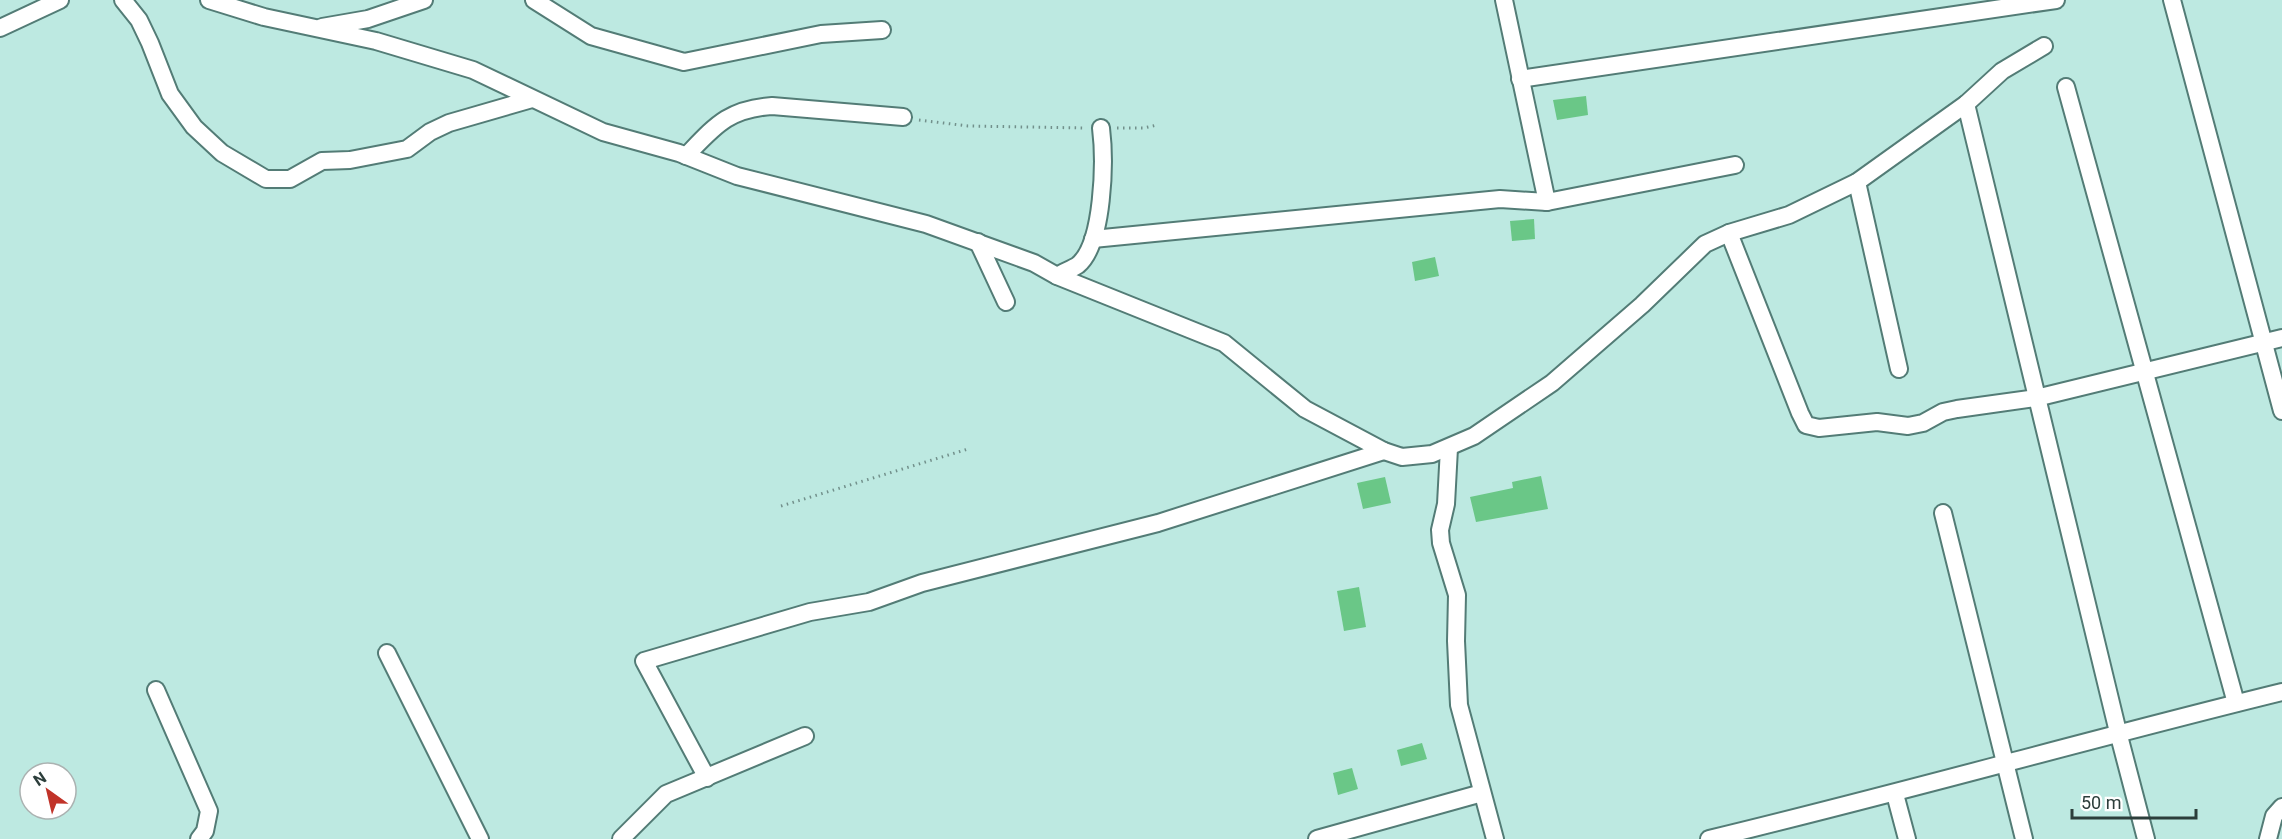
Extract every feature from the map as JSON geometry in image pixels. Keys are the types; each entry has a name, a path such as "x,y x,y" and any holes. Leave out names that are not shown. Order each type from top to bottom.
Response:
{"street":[{"path":"0,28 60,0"},
{"path":"123,0 139,20 170,94 194,127 222,153 266,179 290,179 322,161 351,160 407,149 430,132 449,123 532,99"},
{"path":"209,0 264,17 376,41 473,70 603,132 686,156 737,176 926,224 1034,263 1057,276 1224,343 1305,409 1384,451 1402,457 1416,458 1449,448 1511,413 1552,383 1642,304 1705,244 1729,233 1789,215 1857,182 1966,104 2002,71 2044,46"},
{"path":"316,28 368,19 424,0"},
{"path":"534,0 591,36 684,62 821,34 882,30"},
{"path":"1504,0 1547,202"},
{"path":"1520,79 2056,0"},
{"path":"2172,0 2282,411"},
{"path":"2066,87 2236,703"},
{"path":"1966,104 2036,398 2146,839"},
{"path":"686,156 721,120 750,107 772,105 903,117"},
{"path":"1057,276 1079,264 1092,239 1103,190 1105,158 1101,128"},
{"path":"1092,239 1500,199 1547,202 1735,165"},
{"path":"1857,182 1899,369"},
{"path":"1729,233 1806,425 1819,428 1877,422 1908,426 1923,423 1942,412 2036,398 2282,338"},
{"path":"978,242 1006,302"},
{"path":"1449,448 1441,543 1457,594 1456,651 1459,705 1495,839"},
{"path":"707,778 644,661 810,612 869,602 922,583 1158,523 1384,451"},
{"path":"1943,513 2003,765 2024,839"},
{"path":"387,653 480,839"},
{"path":"156,690 209,811 206,831 199,839"},
{"path":"1709,839 1895,794 2118,732 2282,692"},
{"path":"621,839 666,794 805,736"},
{"path":"1317,839 1482,793"},
{"path":"1895,794 1907,839"},
{"path":"2268,839 2274,816 2282,807"}],"path":[{"path":"903,117 968,126 1144,128 1157,125"},
{"path":"781,506 968,449"}],"building":[{"path":"1586,96 1588,115 1557,120 1553,100"},
{"path":"1534,219 1535,239 1512,241 1510,221"},
{"path":"1435,257 1439,276 1415,281 1412,262"},
{"path":"1541,476 1548,509 1476,522 1470,497 1513,488 1512,482"},
{"path":"1385,477 1391,503 1363,509 1357,483"},
{"path":"1359,587 1366,627 1344,631 1337,591"},
{"path":"1422,743 1427,759 1401,766 1397,750"},
{"path":"1352,768 1358,789 1338,795 1333,773"}]}
